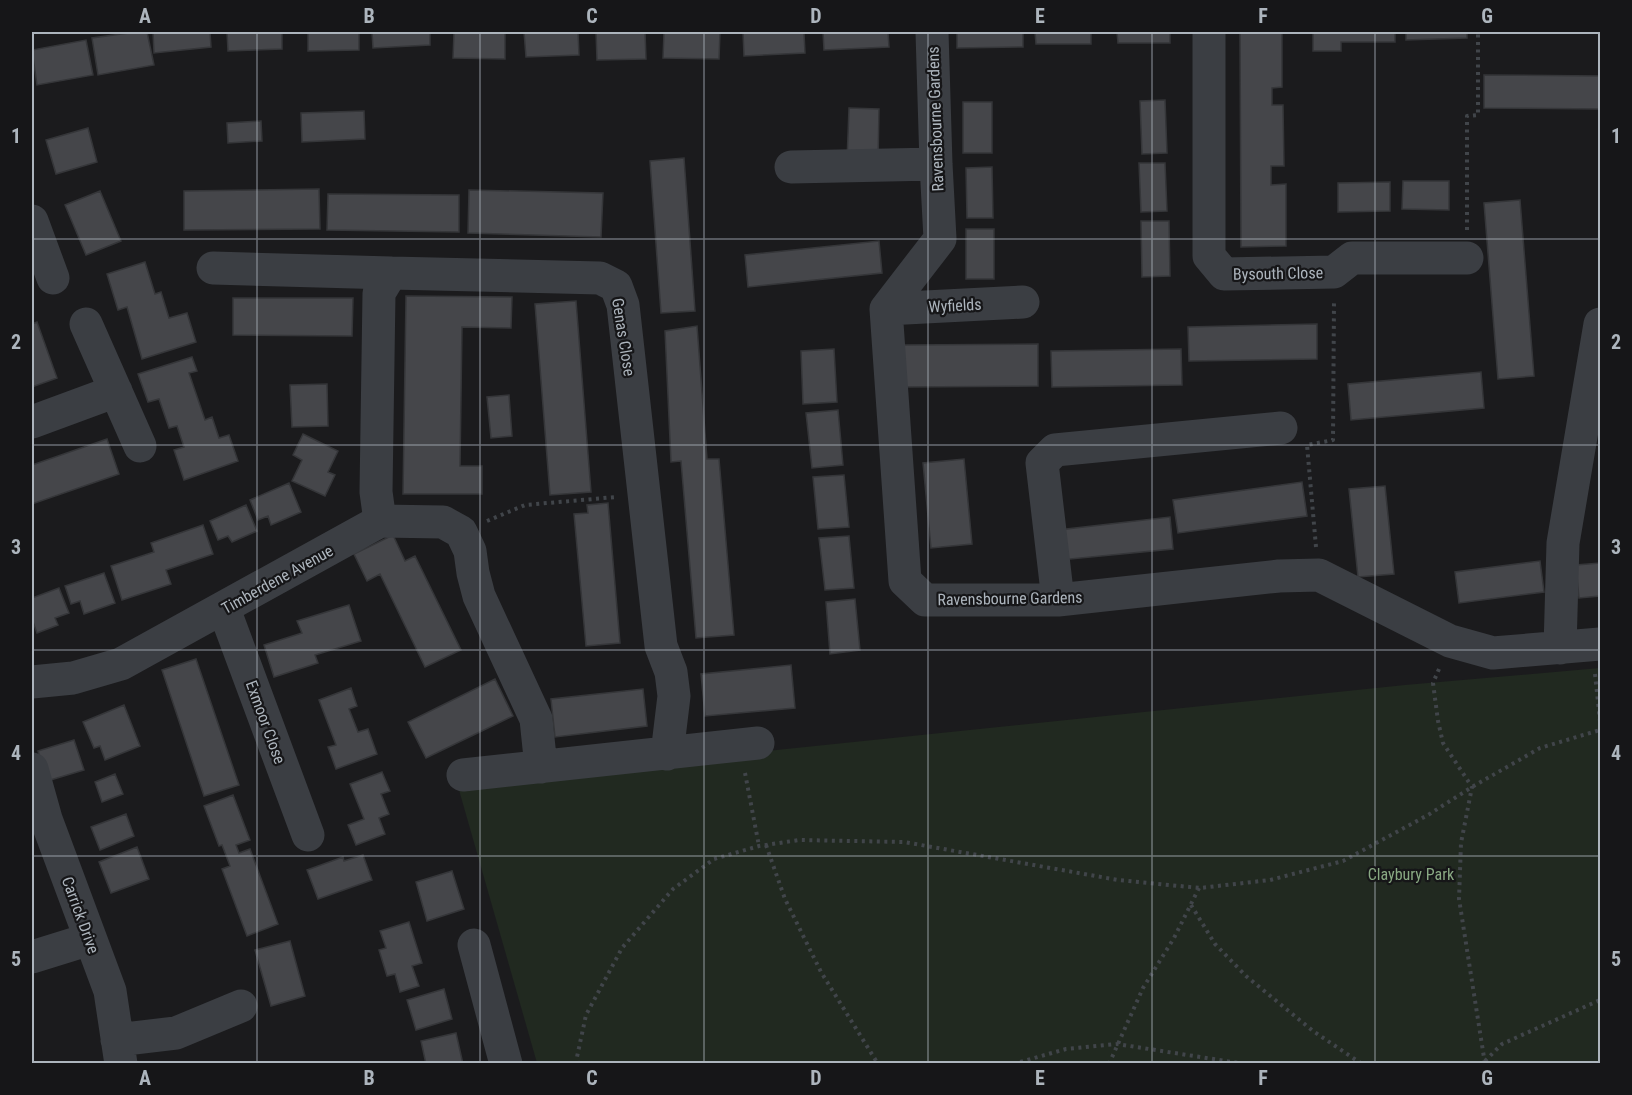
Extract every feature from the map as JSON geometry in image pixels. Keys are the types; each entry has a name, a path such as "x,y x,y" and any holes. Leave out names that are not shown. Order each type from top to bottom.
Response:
{"street":[{"name":"Ravensbourne Gardens","path":"932,32 940,239 886,309 905,581 925,600 1058,600 1280,576 1319,575 1450,640 1493,653 1580,646"},
{"name":"Bysouth Close","path":"1209,32 1209,256 1224,274 1334,272 1352,258 1467,258"},
{"path":"791,167 936,164"},
{"path":"32,221 53,278"},
{"path":"213,268 391,273 379,293 376,492 380,521 443,522 461,532 470,551 479,596 536,719 541,767"},
{"name":"Genas Close","path":"391,273 600,278 616,286 622,305 661,646 671,672 674,696 667,754"},
{"name":"Wyfields","path":"886,309 1023,302"},
{"path":"86,324 140,446"},
{"path":"1580,646 1563,543 1600,324"},
{"path":"32,422 116,391"},
{"path":"1058,600 1042,463 1055,450 1281,428"},
{"name":"Timberdene Avenue","path":"32,682 73,678 121,664 380,521"},
{"name":"Exmoor Close","path":"224,609 308,835"},
{"path":"463,775 750,744"},
{"name":"Carrick Drive","path":"32,769 46,819 110,991 119,1052"},
{"path":"32,957 90,939"},
{"path":"474,945 506,1064"},
{"path":"119,1052 176,1034 240,1006"}],"path":[{"path":"1467,258 1467,116 1478,116 1478,32"},
{"path":"1319,575 1306,445 1333,440 1334,272"},
{"path":"461,532 525,505 644,494"},
{"path":"1450,640 1433,683 1443,743 1472,787 1461,843 1459,899 1485,1062"},
{"path":"1580,646 1594,668 1600,721"},
{"path":"578,1064 586,1015 622,948 674,889 714,859 759,846 799,840 904,842 1118,880 1200,888 1270,880 1343,861 1428,815 1540,748 1600,730"},
{"path":"750,744 759,846"},
{"path":"766,845 785,899 821,972 878,1064"},
{"path":"1109,1064 1143,988 1174,938 1200,888"},
{"path":"1191,905 1215,944 1246,976 1313,1031 1362,1064"},
{"path":"1485,1062 1502,1044 1600,1000"},
{"path":"1013,1064 1066,1049 1117,1044 1245,1064"}],"green space":[{"name":"Claybury Park","path":"1600,668 1600,1063 537,1063 457,783 1405,685"}],"building":[{"path":"147,32 154,65 98,75 92,38"},
{"path":"153,32 210,32 211,47 154,53"},
{"path":"227,32 282,32 282,49 228,51"},
{"path":"308,32 359,32 359,50 308,51"},
{"path":"372,32 430,32 430,45 373,48"},
{"path":"454,32 505,32 505,59 453,58"},
{"path":"524,32 578,32 579,55 526,57"},
{"path":"596,32 645,32 646,59 597,60"},
{"path":"664,32 720,32 719,59 663,58"},
{"path":"743,32 823,32 804,33 805,53 744,56"},
{"path":"823,32 888,32 889,47 824,50"},
{"path":"957,32 1023,32 1023,47 957,48"},
{"path":"1035,32 1091,32 1091,44 1036,44"},
{"path":"1117,32 1170,32 1170,43 1118,43"},
{"path":"1240,32 1282,32 1282,87 1272,88 1272,105 1283,105 1284,166 1271,166 1271,185 1286,184 1286,246 1241,247"},
{"path":"1313,32 1395,32 1395,42 1341,42 1341,51 1313,51"},
{"path":"1406,32 1467,32 1467,38 1406,40"},
{"path":"86,40 93,75 37,85 32,50"},
{"path":"1484,75 1600,76 1600,109 1484,108"},
{"path":"1165,100 1167,153 1142,154 1140,101"},
{"path":"963,102 992,102 992,153 963,153"},
{"path":"849,108 879,109 878,162 847,161"},
{"path":"364,111 365,139 302,142 301,113"},
{"path":"261,121 262,141 228,143 227,123"},
{"path":"88,128 97,162 56,174 46,140"},
{"path":"684,158 695,311 661,313 650,161"},
{"path":"1139,163 1165,163 1167,211 1141,212"},
{"path":"992,167 993,218 967,218 966,168"},
{"path":"1403,181 1449,181 1449,210 1402,209"},
{"path":"1390,182 1390,211 1338,212 1338,183"},
{"path":"319,189 320,229 184,230 184,191"},
{"path":"469,190 603,193 601,237 468,233"},
{"path":"100,191 121,241 86,255 65,205"},
{"path":"328,194 459,195 459,232 327,230"},
{"path":"1520,200 1534,376 1498,379 1484,203"},
{"path":"1141,221 1169,221 1170,276 1142,277"},
{"path":"966,229 994,229 994,279 966,279"},
{"path":"879,241 882,273 748,287 745,255"},
{"path":"145,262 155,294 161,292 169,318 187,313 196,342 142,359 127,307 118,310 107,274"},
{"path":"406,296 512,297 511,328 462,327 460,466 482,466 482,494 403,494"},
{"path":"233,298 353,298 352,336 233,335"},
{"path":"576,301 591,492 550,495 535,304"},
{"path":"37,322 57,378 32,387 32,324"},
{"path":"1317,324 1317,359 1189,361 1188,327"},
{"path":"697,326 707,459 719,459 734,635 696,638 681,461 671,462 665,331"},
{"path":"1038,344 1038,386 903,387 903,345"},
{"path":"834,349 837,402 803,404 801,351"},
{"path":"1181,349 1182,385 1052,387 1051,351"},
{"path":"192,357 197,371 189,373 205,420 212,417 219,438 229,435 238,461 184,480 174,450 184,447 177,426 169,428 159,399 148,402 138,374"},
{"path":"1481,372 1484,408 1351,420 1348,384"},
{"path":"327,384 328,426 292,427 290,385"},
{"path":"509,395 512,436 491,438 487,397"},
{"path":"838,410 843,465 812,468 806,413"},
{"path":"303,434 338,451 328,472 335,475 325,496 292,481 302,460 293,455"},
{"path":"107,439 119,474 32,504 32,465"},
{"path":"964,459 972,544 931,548 923,463"},
{"path":"844,475 849,527 818,529 813,477"},
{"path":"1302,482 1307,516 1178,533 1173,500"},
{"path":"289,483 301,512 271,525 268,516 258,520 250,500"},
{"path":"1385,486 1394,574 1358,577 1349,489"},
{"path":"608,503 620,643 586,646 574,514 588,513 587,505"},
{"path":"246,505 257,531 232,542 228,536 218,540 210,521"},
{"path":"1170,517 1173,549 1060,560 1058,530"},
{"path":"203,525 213,554 166,570 171,584 122,600 111,566 154,552 151,543"},
{"path":"393,535 405,561 415,556 461,650 425,667 380,574 367,581 354,554"},
{"path":"849,536 854,588 825,590 819,538"},
{"path":"1540,561 1544,592 1459,603 1455,572"},
{"path":"1600,563 1600,596 1579,598 1576,565"},
{"path":"104,573 115,603 84,614 80,601 71,604 65,586"},
{"path":"59,588 69,613 55,618 58,625 37,633 32,619 32,598"},
{"path":"855,599 860,650 830,654 826,602"},
{"path":"349,605 361,641 315,655 318,663 274,677 264,645 302,633 297,621"},
{"path":"196,659 239,785 204,796 162,670"},
{"path":"791,665 795,708 705,716 701,674"},
{"path":"495,679 513,716 426,758 408,722"},
{"path":"351,688 357,706 349,709 358,732 368,729 377,754 336,769 328,747 336,745 319,700"},
{"path":"643,689 647,726 555,737 551,699"},
{"path":"124,705 140,746 105,760 100,746 94,748 83,722"},
{"path":"74,740 84,770 47,781 38,751"},
{"path":"382,772 390,791 381,794 389,814 379,818 385,834 356,845 348,825 364,819 350,784"},
{"path":"115,774 123,794 102,802 95,782"},
{"path":"233,795 250,840 236,845 239,853 250,849 278,924 247,936 222,869 230,866 222,845 219,846 204,806"},
{"path":"126,814 134,836 100,850 91,827"},
{"path":"137,847 149,879 111,893 99,862"},
{"path":"363,855 372,880 318,899 307,870 343,857 344,861"},
{"path":"452,871 464,909 427,921 416,882"},
{"path":"409,922 422,963 412,966 419,986 400,992 395,974 387,976 379,950 386,948 380,931"},
{"path":"290,941 305,996 271,1006 255,950"},
{"path":"444,989 452,1019 416,1030 407,1000"},
{"path":"456,1033 463,1064 426,1064 421,1041"}]}
